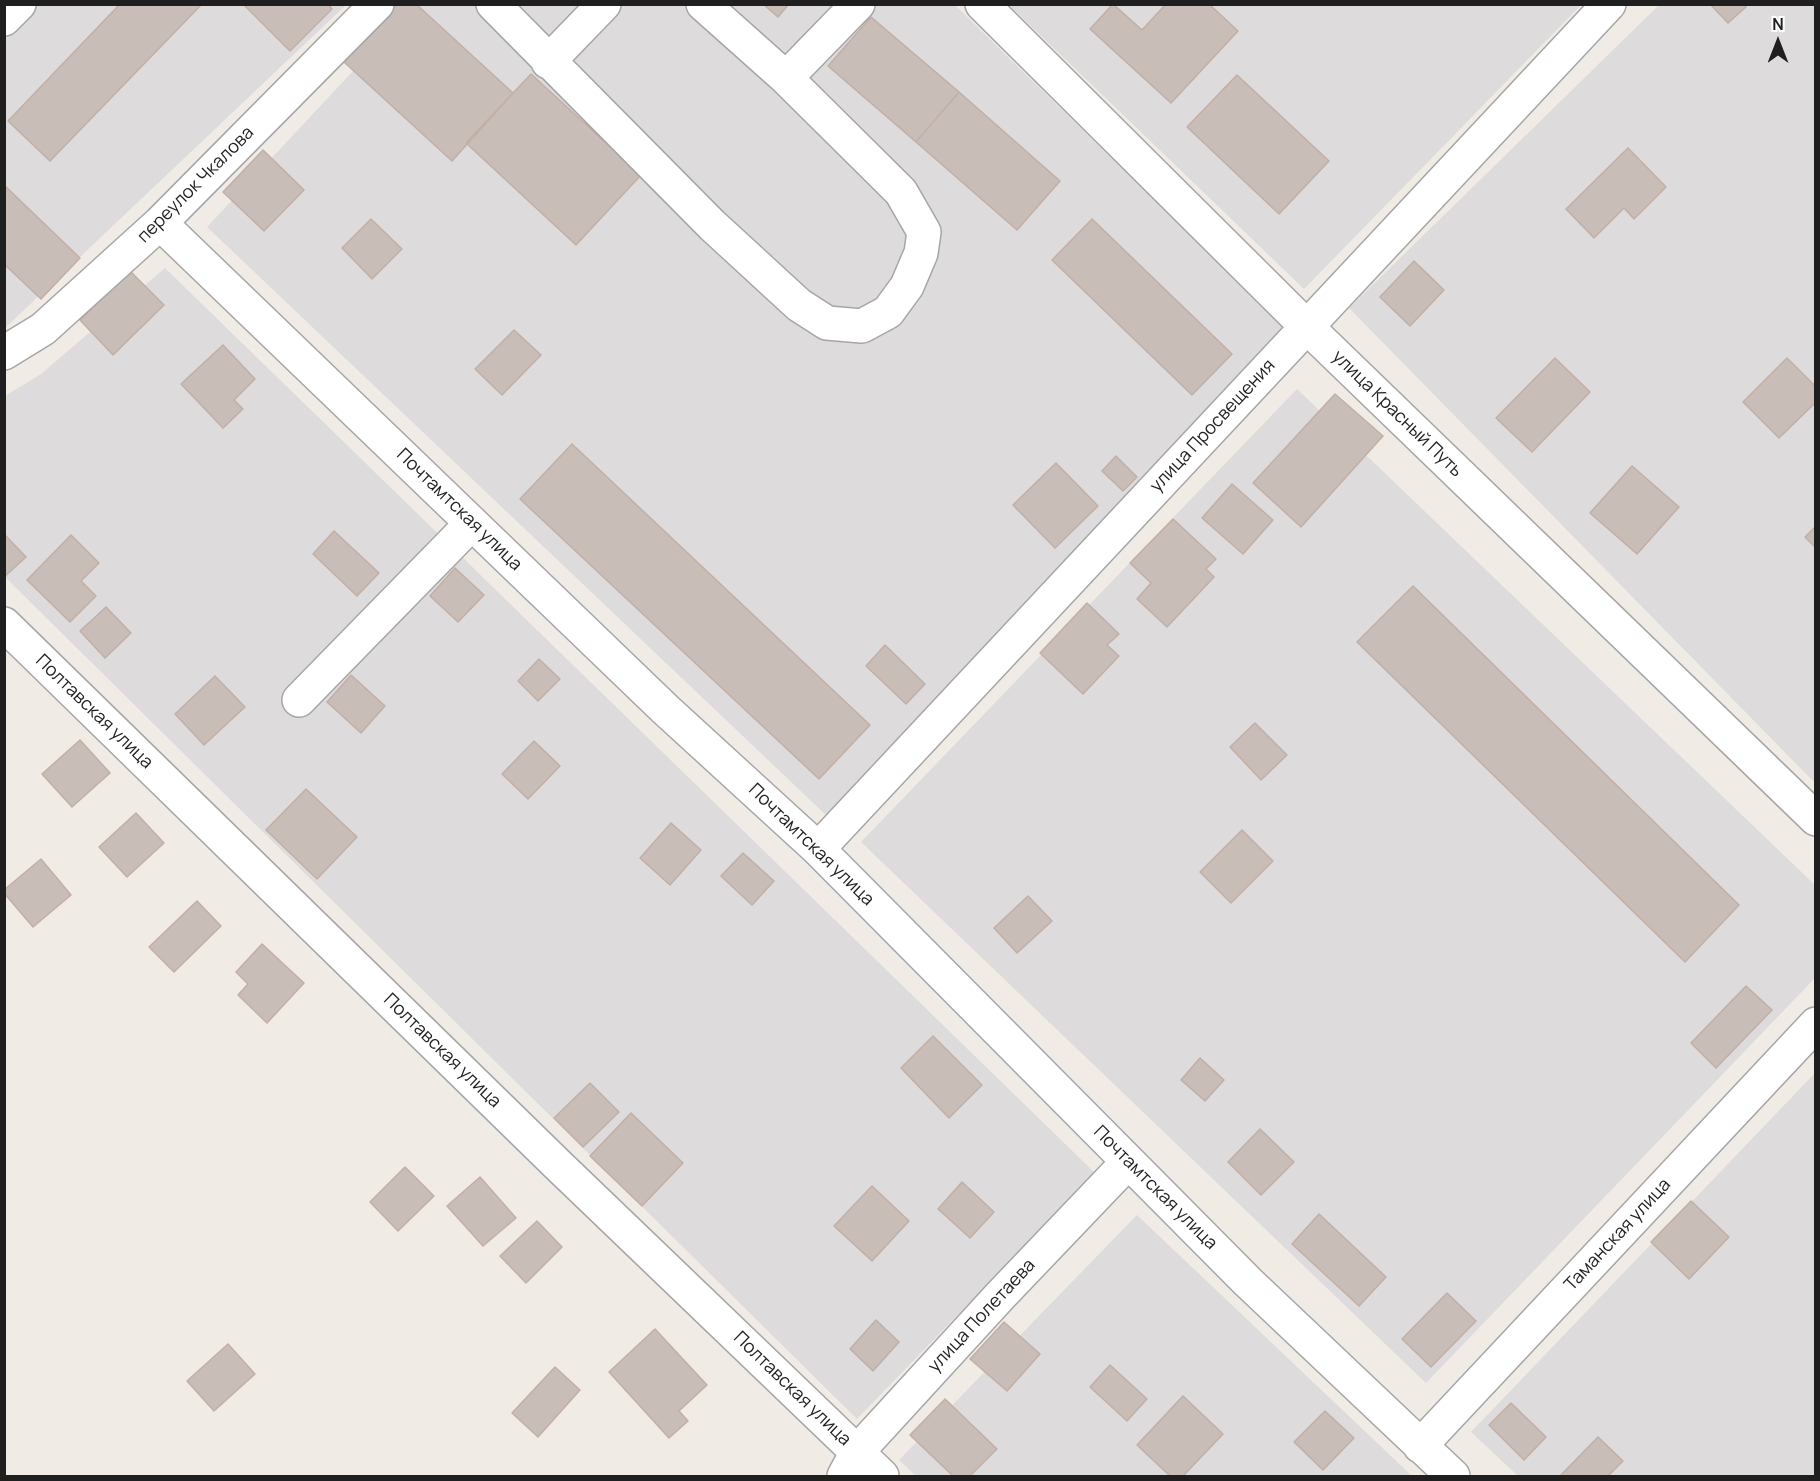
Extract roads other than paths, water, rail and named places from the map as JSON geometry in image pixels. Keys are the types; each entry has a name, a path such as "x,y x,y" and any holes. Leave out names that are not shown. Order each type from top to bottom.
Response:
{"street":[{"path":"4,19 20,4"},
{"name":"переулок Чкалова","path":"4,353 43,329 160,223 377,4"},
{"path":"493,4 712,225 799,305 827,324 862,326 888,312 907,286 921,253 924,232 900,192 786,78 703,4"},
{"path":"548,62 604,4"},
{"path":"786,78 858,4"},
{"name":"улица Красный Путь","path":"982,4 1306,327 1815,819"},
{"name":"улица Просвещения","path":"818,849 1609,4"},
{"name":"Почтамтская улица","path":"160,223 665,709 818,849 1248,1282 1453,1476"},
{"path":"299,700 472,523"},
{"name":"Полтавская улица","path":"4,624 558,1165 850,1464 882,1476"},
{"name":"Таманская улица","path":"1420,1446 1815,1024"},
{"name":"улица Полетаева","path":"850,1464 1000,1296 1128,1162"}]}
